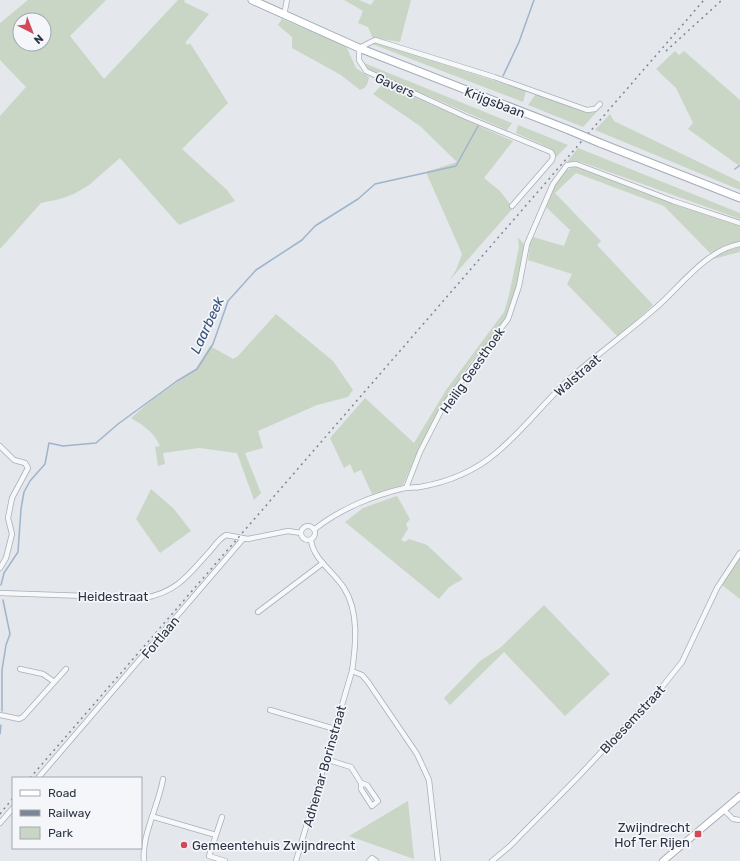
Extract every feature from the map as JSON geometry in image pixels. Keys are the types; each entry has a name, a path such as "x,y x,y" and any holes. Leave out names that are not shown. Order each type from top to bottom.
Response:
{"main road":[{"name":"Krijgsbaan","path":"252,0 359,48 740,198"},
{"path":"663,861 740,797"}],"street":[{"path":"285,14 284,10 287,0"},
{"path":"359,48 375,40 531,90 587,110 595,109 600,104"},
{"name":"Gavers","path":"359,48 359,60 366,71 466,117 550,152 553,156 552,160 512,206"},
{"name":"Heilig Geesthoek","path":"406,488 420,452 444,405 508,319 519,286 527,244 553,184 567,165 576,164 673,201 740,223"},
{"name":"Walstraat","path":"406,488 421,487 455,478 487,461 575,374 622,338 709,258 728,247 740,244"},
{"path":"0,446 14,460 25,463 28,468 12,498 8,518 12,534 6,558 0,568"},
{"path":"315,529 350,508 406,488"},
{"path":"301,533 305,526 315,529"},
{"path":"301,533 305,540 311,540 316,535 315,529"},
{"path":"243,539 288,531 301,533"},
{"name":"Heidestraat","path":"0,593 144,598 159,596 183,580 226,535 243,539"},
{"name":"Fortlaan","path":"39,777 243,539"},
{"path":"311,540 315,552 344,588 354,612 352,671 362,675 368,682 417,754 429,780 438,861"},
{"name":"Bloesemstraat","path":"492,861 510,846 577,778 662,687 682,662 717,588 740,553"},
{"path":"258,612 323,563"},
{"path":"20,669 43,674 53,682"},
{"path":"0,715 19,719 23,718 66,669"},
{"name":"Adhemar Borinstraat","path":"296,861 352,671"},
{"path":"270,710 335,729"},
{"path":"325,760 351,767 361,783 361,789 372,806 378,801 367,785 361,783"},
{"path":"144,861 143,850 154,817 163,779"},
{"path":"0,823 12,809"},
{"path":"724,810 733,820 740,820"},
{"path":"154,817 216,835"},
{"path":"222,817 209,856 225,861"},
{"path":"369,861 372,858 376,861"}],"green space":[{"path":"28,0 106,0 70,36 104,79 178,0 185,0 184,2 209,14 185,43 188,45 190,43 228,103 182,149 227,190 235,201 179,225 120,158 89,185 74,194 41,203 0,249 0,116 26,87 0,60 0,23 12,13 12,52 52,52 52,12 13,12"},
{"path":"344,0 359,0 371,5 374,0 411,0 400,42 373,38 368,27 358,23 363,11"},
{"path":"282,19 346,46 356,68 369,77 366,87 360,90 341,75 292,48 292,37 278,25"},
{"path":"374,42 526,91 523,102 372,44"},
{"path":"675,51 679,55 684,51 740,100 740,163 738,165 688,129 693,123 676,88 656,69"},
{"path":"364,63 512,123 507,130 368,70"},
{"path":"384,83 513,141 484,178 500,191 513,208 449,281 456,270 462,254 426,172 457,162 420,126 373,94"},
{"path":"536,94 587,113 592,113 600,104 602,106 583,127 528,105"},
{"path":"610,114 614,121 740,182 740,190 595,130"},
{"path":"518,125 568,145 555,158 555,153 552,149 516,133"},
{"path":"578,148 740,213 740,219 584,163 576,161 566,163"},
{"path":"575,166 641,192 740,226 740,241 726,245 710,253 664,206 576,173 555,193 601,241 597,245 653,305 618,337 567,284 572,274 528,260 530,244 533,237 564,246 570,230 546,207 556,183 564,173"},
{"path":"518,237 525,246 516,289 507,314 494,335 472,361 440,410 403,485 372,494 361,470 354,473 350,464 344,468 330,438 365,398 414,443 446,390 504,312 519,247"},
{"path":"740,247 740,252 713,259 714,256 726,250"},
{"path":"276,314 333,361 353,390 348,397 317,405 258,431 263,448 245,453 261,493 254,500 237,453 199,448 163,453 165,464 158,466 155,447 160,446 158,441 148,429 131,418 153,399 195,370 210,346 233,359 238,356"},
{"path":"151,489 174,509 191,531 160,553 136,519"},
{"path":"397,496 410,519 406,524 408,529 401,540 405,542 409,539 427,545 463,579 449,587 439,599 345,522 363,508"},
{"path":"740,557 740,599 722,585"},
{"path":"544,605 610,674 565,716 504,652 450,705 444,698 480,661 500,648"},
{"path":"408,801 414,859 349,836"}],"waterway":[{"name":"Laarbeek","path":"503,76 519,42 534,0"},
{"name":"Laarbeek","path":"1,585 4,573 18,552 21,509 24,492 30,481 45,464 49,443 63,446 96,443 118,424 177,381 197,369 213,344 228,301 256,270 302,240 315,226 358,199 375,184 456,166 478,126"},
{"path":"735,169 740,165"},
{"name":"Laarbeek","path":"2,711 2,670 6,645 10,634 3,600"},
{"name":"Laarbeek","path":"0,734 1,725"}],"railway":[{"path":"31,777 704,0"},
{"path":"666,51 722,0"},
{"path":"0,814 12,799"}],"place":[{"name":"Zwijndrecht Hof Ter Rijen","path":"698,834"},
{"name":"Gemeentehuis Zwijndrecht","path":"184,845"}]}
